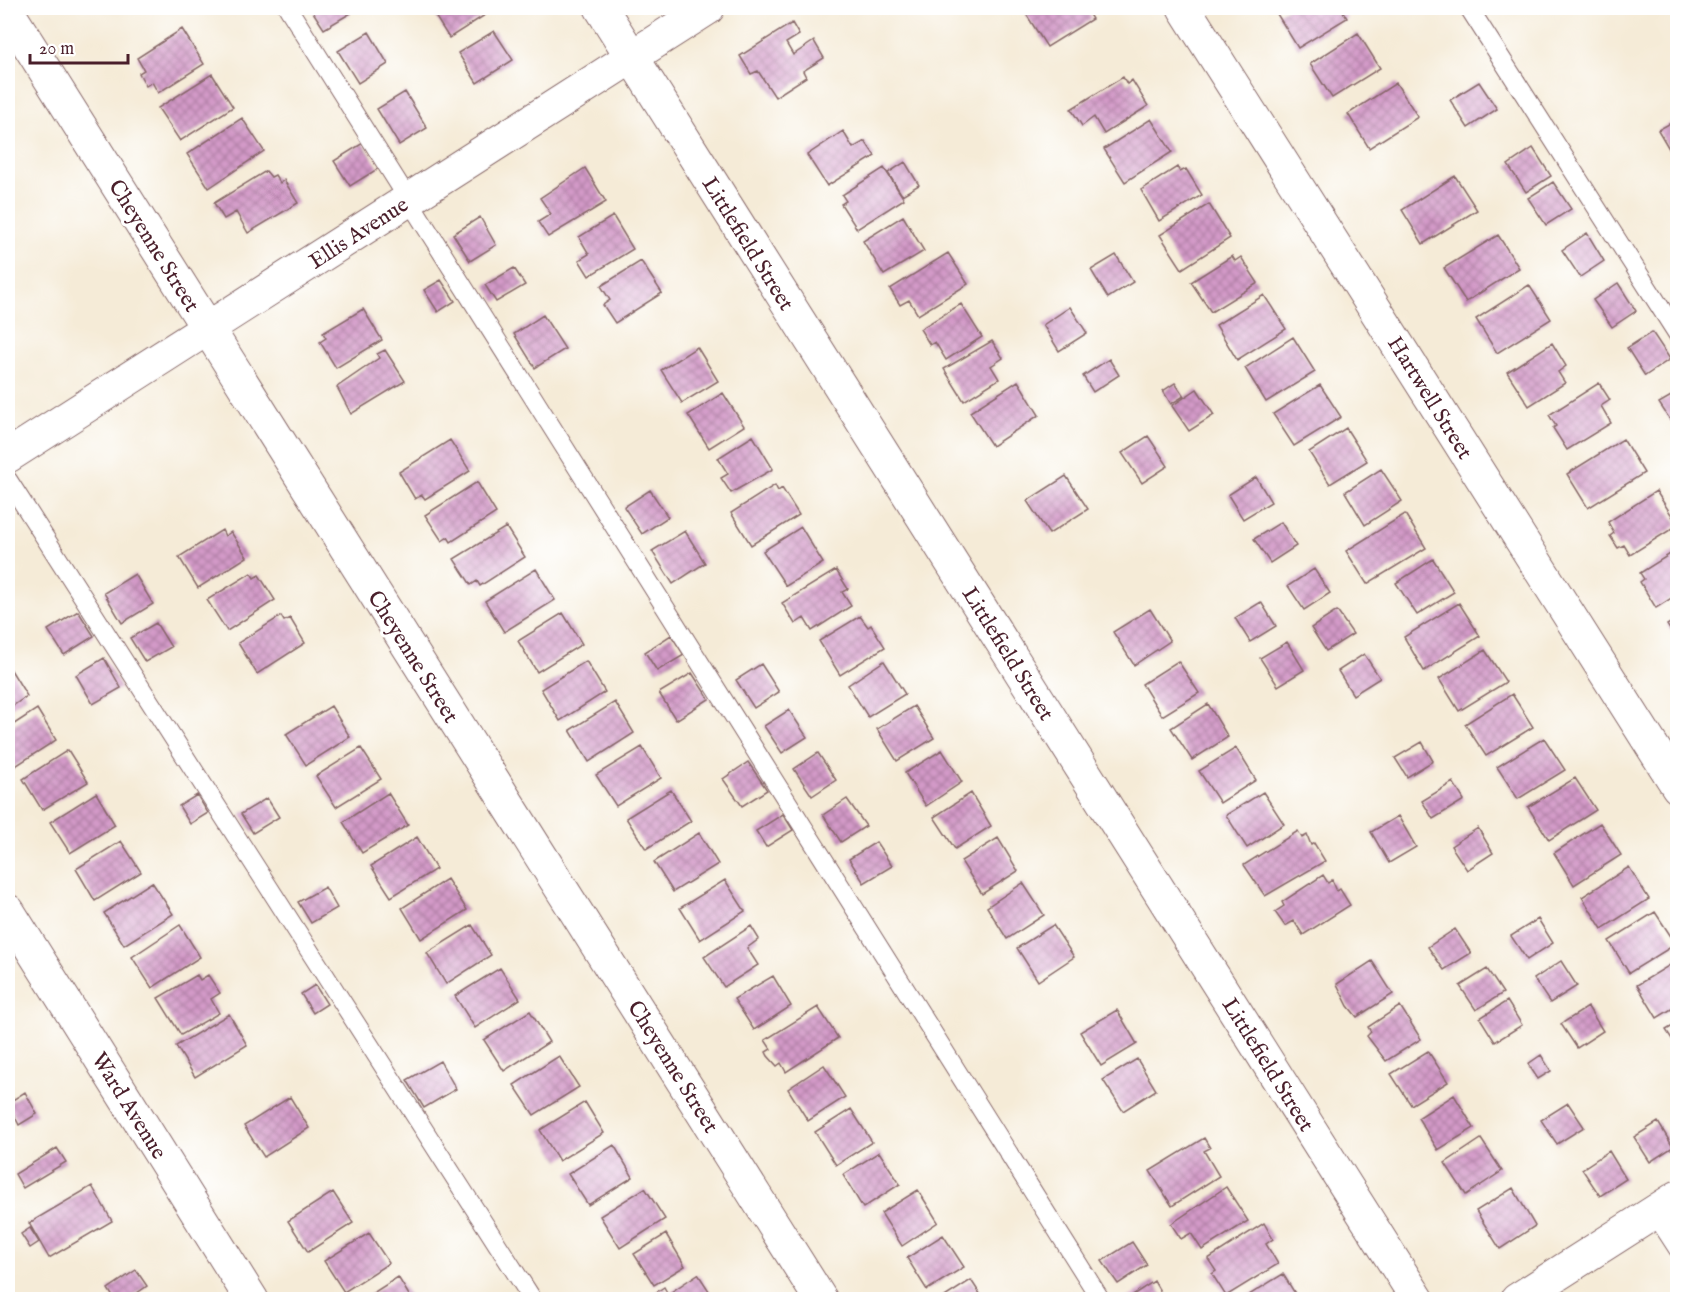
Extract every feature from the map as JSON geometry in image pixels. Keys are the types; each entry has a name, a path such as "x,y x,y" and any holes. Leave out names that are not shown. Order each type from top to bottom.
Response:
{"street":[{"name":"Littlefield Street","path":"601,8 1418,1299"},
{"name":"Ellis Avenue","path":"8,456 708,8"},
{"name":"Hartwell Street","path":"1184,8 1677,787"},
{"name":"Cheyenne Street","path":"8,12 821,1299"},
{"name":"Ward Avenue","path":"8,911 252,1299"},
{"path":"1517,1299 1666,1204"}],"lane":[{"path":"288,8 1101,1299"},
{"path":"1469,8 1677,335"},
{"path":"8,480 533,1299"},
{"path":"1666,1204 1677,1249"}],"building":[{"path":"347,8 351,13 324,29 311,9"},
{"path":"430,8 480,8 485,15 449,38"},
{"path":"1036,8 1085,8 1092,19 1047,47 1026,14"},
{"path":"1287,8 1341,8 1347,18 1298,48 1277,14"},
{"path":"792,23 799,35 786,43 793,55 814,41 824,58 803,71 806,77 775,97 758,71 751,74 740,56"},
{"path":"182,29 204,64 158,93 152,82 146,86 139,73 144,70 137,58"},
{"path":"494,31 513,60 477,83 458,53"},
{"path":"369,32 388,64 358,83 338,51"},
{"path":"1358,33 1380,68 1332,98 1310,64"},
{"path":"212,74 233,107 180,141 158,108"},
{"path":"1123,77 1127,84 1132,80 1148,106 1104,134 1094,117 1082,126 1071,109"},
{"path":"1479,82 1497,109 1468,128 1450,100"},
{"path":"1396,83 1418,117 1369,148 1348,114"},
{"path":"405,92 427,128 399,145 377,109"},
{"path":"242,118 264,151 209,188 187,154"},
{"path":"1151,119 1172,152 1125,182 1104,149"},
{"path":"1678,119 1678,164 1658,130"},
{"path":"843,131 853,148 865,141 875,156 827,186 807,155"},
{"path":"363,143 379,168 350,186 334,161"},
{"path":"1533,148 1551,176 1526,192 1508,165"},
{"path":"905,162 919,185 902,195 888,173"},
{"path":"1177,167 1180,172 1186,169 1202,195 1159,221 1141,190"},
{"path":"585,168 606,202 548,237 538,222 551,214 540,198"},
{"path":"884,168 904,199 857,229 841,204 846,201 842,195"},
{"path":"266,171 271,177 275,175 280,183 284,180 298,203 248,233 236,212 224,219 214,203"},
{"path":"1455,176 1477,210 1423,244 1402,210"},
{"path":"1553,182 1571,209 1546,225 1528,198"},
{"path":"1209,204 1230,238 1182,269 1160,235"},
{"path":"613,216 633,249 589,276 579,260 589,254 579,237"},
{"path":"903,216 924,251 884,275 863,241"},
{"path":"480,217 496,245 470,261 453,234"},
{"path":"1587,233 1604,261 1580,277 1562,250"},
{"path":"1498,235 1519,268 1466,302 1444,268"},
{"path":"948,253 968,284 918,315 909,300 900,305 890,289"},
{"path":"1116,255 1133,282 1108,298 1091,270"},
{"path":"1232,256 1235,261 1241,257 1258,283 1211,312 1191,282"},
{"path":"641,261 662,293 615,323 603,305 610,300 601,286"},
{"path":"514,268 525,285 496,302 485,285"},
{"path":"441,280 455,301 438,312 424,290"},
{"path":"1618,283 1636,311 1612,327 1593,300"},
{"path":"1529,285 1551,319 1497,353 1476,319"},
{"path":"1264,295 1286,329 1237,360 1216,325"},
{"path":"961,304 982,337 946,360 935,342 930,345 920,329"},
{"path":"1070,307 1087,333 1059,351 1043,325"},
{"path":"363,309 382,340 336,368 320,342 326,338 323,333"},
{"path":"543,315 565,349 535,368 514,334"},
{"path":"1652,332 1670,359 1645,376 1627,348"},
{"path":"1293,337 1315,372 1266,402 1245,368"},
{"path":"992,341 1003,358 991,366 999,379 964,401 944,369"},
{"path":"1552,343 1566,366 1558,372 1565,383 1529,406 1507,372"},
{"path":"697,347 718,381 682,403 661,370"},
{"path":"385,350 405,381 351,414 337,387 379,358 377,354"},
{"path":"1109,359 1119,375 1093,392 1083,376"},
{"path":"1018,381 1039,415 992,446 970,412"},
{"path":"1175,383 1184,396 1171,404 1163,391"},
{"path":"1599,383 1610,400 1601,406 1611,423 1567,450 1553,428 1556,426 1549,415"},
{"path":"1320,385 1341,417 1294,446 1273,414"},
{"path":"1197,389 1214,415 1189,431 1172,406"},
{"path":"1678,392 1678,426 1675,427 1659,403"},
{"path":"723,393 744,426 709,448 688,415"},
{"path":"1346,428 1367,461 1330,484 1309,452"},
{"path":"753,436 773,469 731,493 721,478 728,474 718,458"},
{"path":"1148,436 1168,466 1142,483 1122,453"},
{"path":"1623,439 1644,473 1588,508 1567,474"},
{"path":"450,440 470,471 425,499 422,495 415,499 399,472"},
{"path":"1381,469 1402,501 1365,525 1345,492"},
{"path":"1066,476 1088,509 1049,534 1027,501"},
{"path":"1256,477 1271,502 1243,519 1228,495"},
{"path":"477,482 496,513 451,542 448,537 442,541 425,515"},
{"path":"775,485 778,491 782,488 799,515 751,545 731,513"},
{"path":"650,490 668,517 642,534 624,507"},
{"path":"1656,491 1678,525 1630,555 1624,545 1618,548 1610,536 1614,533 1608,522"},
{"path":"1405,514 1426,548 1367,584 1346,551"},
{"path":"1281,522 1296,546 1270,563 1254,539"},
{"path":"506,527 525,557 480,586 477,581 471,585 454,559"},
{"path":"801,527 823,563 786,586 763,551"},
{"path":"222,530 225,536 231,532 247,557 198,588 179,557"},
{"path":"685,531 705,563 673,584 652,551"},
{"path":"1678,549 1678,594 1656,608 1640,582 1644,579 1640,573"},
{"path":"1433,559 1454,592 1417,615 1396,583"},
{"path":"536,569 555,600 504,632 485,601"},
{"path":"1314,569 1330,593 1304,610 1288,586"},
{"path":"836,570 848,589 842,592 851,606 812,631 804,618 795,624 782,603"},
{"path":"251,573 254,578 259,575 275,600 227,631 207,600"},
{"path":"135,574 153,604 122,623 104,593"},
{"path":"1261,602 1276,626 1250,642 1235,618"},
{"path":"1459,603 1480,636 1424,671 1404,637"},
{"path":"1150,609 1170,641 1134,665 1113,632"},
{"path":"78,611 94,636 64,655 48,630"},
{"path":"1337,611 1353,634 1326,651 1311,628"},
{"path":"563,613 582,644 537,672 518,641"},
{"path":"281,616 284,621 290,618 305,643 257,674 238,643"},
{"path":"860,616 868,627 871,625 885,647 840,675 819,641"},
{"path":"1678,618 1678,642 1667,625"},
{"path":"156,623 171,647 145,662 130,638"},
{"path":"671,635 684,655 657,671 645,652"},
{"path":"1287,642 1304,670 1278,686 1260,658"},
{"path":"1485,650 1506,682 1459,711 1439,679"},
{"path":"1364,654 1380,678 1353,695 1338,671"},
{"path":"104,658 121,688 93,704 76,675"},
{"path":"586,661 605,692 560,721 541,689"},
{"path":"884,661 905,694 868,717 848,685"},
{"path":"1178,661 1199,693 1162,716 1142,684"},
{"path":"761,664 779,692 754,708 736,680"},
{"path":"8,665 27,696 8,709"},
{"path":"692,673 709,699 676,720 659,693"},
{"path":"1512,694 1533,727 1486,756 1465,724"},
{"path":"615,702 634,733 589,762 570,730"},
{"path":"1208,704 1228,737 1192,760 1171,728"},
{"path":"331,706 350,737 306,765 286,734"},
{"path":"914,706 934,738 897,761 877,729"},
{"path":"37,709 56,740 11,769 8,763 8,728"},
{"path":"789,710 807,737 782,753 764,726"},
{"path":"1544,738 1565,770 1518,799 1497,767"},
{"path":"1422,742 1433,761 1407,777 1395,758"},
{"path":"642,747 661,778 616,806 596,775"},
{"path":"361,748 381,779 336,807 316,776"},
{"path":"1236,748 1256,780 1220,803 1199,771"},
{"path":"68,750 88,782 42,810 23,779"},
{"path":"942,750 962,782 926,806 905,773"},
{"path":"818,753 836,780 812,796 794,769"},
{"path":"748,762 767,790 742,806 723,779"},
{"path":"1575,778 1596,810 1549,840 1528,807"},
{"path":"1453,782 1464,800 1433,819 1422,801"},
{"path":"671,790 691,821 646,849 626,818"},
{"path":"1263,792 1284,824 1247,848 1226,815"},
{"path":"96,793 115,825 70,853 50,822"},
{"path":"388,793 408,825 362,853 343,822"},
{"path":"971,793 991,826 955,849 934,817"},
{"path":"197,795 208,813 190,824 179,806"},
{"path":"267,798 279,817 253,833 241,814"},
{"path":"847,799 866,826 841,842 823,815"},
{"path":"783,814 793,830 766,847 756,831"},
{"path":"1398,816 1416,847 1389,863 1371,832"},
{"path":"1600,823 1621,855 1574,885 1554,853"},
{"path":"1478,828 1493,853 1467,870 1451,846"},
{"path":"1298,831 1302,838 1307,835 1311,845 1314,843 1325,861 1265,896 1244,865"},
{"path":"699,833 718,864 673,892 654,862"},
{"path":"417,837 436,869 391,897 371,866"},
{"path":"998,838 1018,871 982,894 961,861"},
{"path":"121,841 141,872 95,901 76,869"},
{"path":"876,842 892,866 864,883 849,859"},
{"path":"1629,867 1649,899 1602,929 1582,897"},
{"path":"1323,875 1328,883 1332,880 1337,891 1340,889 1350,905 1303,935 1294,921 1285,926 1275,912 1284,906 1282,902"},
{"path":"447,879 467,910 421,939 402,908"},
{"path":"725,880 745,911 700,940 680,908"},
{"path":"152,882 173,914 124,945 104,913"},
{"path":"1023,883 1044,915 1007,939 987,907"},
{"path":"325,887 337,908 311,923 298,902"},
{"path":"1655,912 1676,944 1629,973 1609,941"},
{"path":"1538,919 1553,943 1527,960 1511,936"},
{"path":"180,925 200,957 152,988 132,957"},
{"path":"472,925 491,955 446,984 427,953"},
{"path":"1053,925 1074,957 1038,981 1017,948"},
{"path":"751,926 759,939 747,948 758,965 724,987 704,957"},
{"path":"1455,929 1471,953 1444,970 1428,947"},
{"path":"1678,960 1678,1005 1657,1018 1637,985"},
{"path":"1372,961 1393,994 1357,1017 1348,1006 1337,984"},
{"path":"1561,961 1577,986 1550,1003 1534,979"},
{"path":"500,968 520,999 475,1028 455,996"},
{"path":"1487,969 1503,993 1476,1010 1460,986"},
{"path":"197,975 200,980 208,975 220,993 211,999 219,1013 181,1035 158,998"},
{"path":"773,976 791,1006 754,1030 734,999"},
{"path":"315,985 327,1004 313,1013 301,994"},
{"path":"1507,1001 1522,1025 1495,1042 1480,1018"},
{"path":"1400,1006 1421,1039 1386,1061 1367,1036 1371,1032 1368,1027"},
{"path":"818,1007 838,1038 786,1072 781,1063 777,1066 768,1056 766,1052 771,1049 765,1040"},
{"path":"1588,1007 1603,1031 1577,1048 1561,1024"},
{"path":"1117,1010 1137,1044 1101,1066 1080,1032"},
{"path":"530,1011 549,1042 504,1071 484,1040"},
{"path":"229,1014 247,1045 195,1077 176,1046"},
{"path":"1678,1023 1678,1048 1666,1030"},
{"path":"1428,1051 1448,1082 1411,1105 1391,1074"},
{"path":"1541,1055 1551,1071 1538,1079 1528,1064"},
{"path":"559,1056 579,1087 534,1115 514,1085"},
{"path":"1137,1059 1156,1090 1123,1111 1103,1080"},
{"path":"440,1061 456,1089 424,1108 407,1080"},
{"path":"824,1065 845,1097 808,1121 788,1089"},
{"path":"25,1092 37,1114 19,1125 8,1103"},
{"path":"1454,1095 1474,1128 1438,1150 1418,1118"},
{"path":"290,1097 309,1128 264,1157 244,1126"},
{"path":"585,1102 604,1133 559,1161 540,1130"},
{"path":"1568,1103 1584,1127 1557,1144 1541,1120"},
{"path":"851,1109 872,1142 836,1165 815,1132"},
{"path":"1658,1122 1673,1147 1650,1162 1634,1137"},
{"path":"1204,1138 1210,1148 1204,1151 1219,1176 1172,1206 1150,1171"},
{"path":"1481,1139 1502,1171 1466,1195 1445,1163"},
{"path":"614,1145 633,1177 588,1205 568,1174"},
{"path":"57,1148 66,1162 23,1188 15,1174"},
{"path":"1609,1151 1626,1179 1600,1196 1582,1169"},
{"path":"879,1152 900,1184 863,1208 843,1175"},
{"path":"92,1186 112,1221 49,1258 29,1223"},
{"path":"1226,1187 1248,1221 1202,1250 1191,1233 1181,1239 1171,1224"},
{"path":"645,1188 665,1219 620,1248 600,1216"},
{"path":"1513,1188 1535,1226 1500,1249 1476,1211"},
{"path":"918,1190 938,1222 902,1246 881,1213"},
{"path":"333,1192 353,1223 308,1252 288,1221"},
{"path":"1264,1223 1273,1239 1266,1244 1278,1264 1226,1296 1212,1274 1216,1271 1208,1259"},
{"path":"30,1228 39,1242 30,1248 21,1234"},
{"path":"369,1233 389,1263 344,1292 324,1261"},
{"path":"666,1234 685,1266 654,1285 634,1254"},
{"path":"943,1235 964,1267 927,1290 907,1258"},
{"path":"1132,1242 1147,1265 1118,1284 1102,1261"},
{"path":"136,1270 147,1286 127,1300 115,1300 108,1289"},
{"path":"698,1274 715,1300 645,1300 664,1287 668,1294"},
{"path":"1283,1274 1299,1300 1241,1300"},
{"path":"398,1277 412,1300 362,1300"},
{"path":"971,1280 984,1300 940,1300"},
{"path":"1154,1281 1165,1300 1125,1300"}]}
